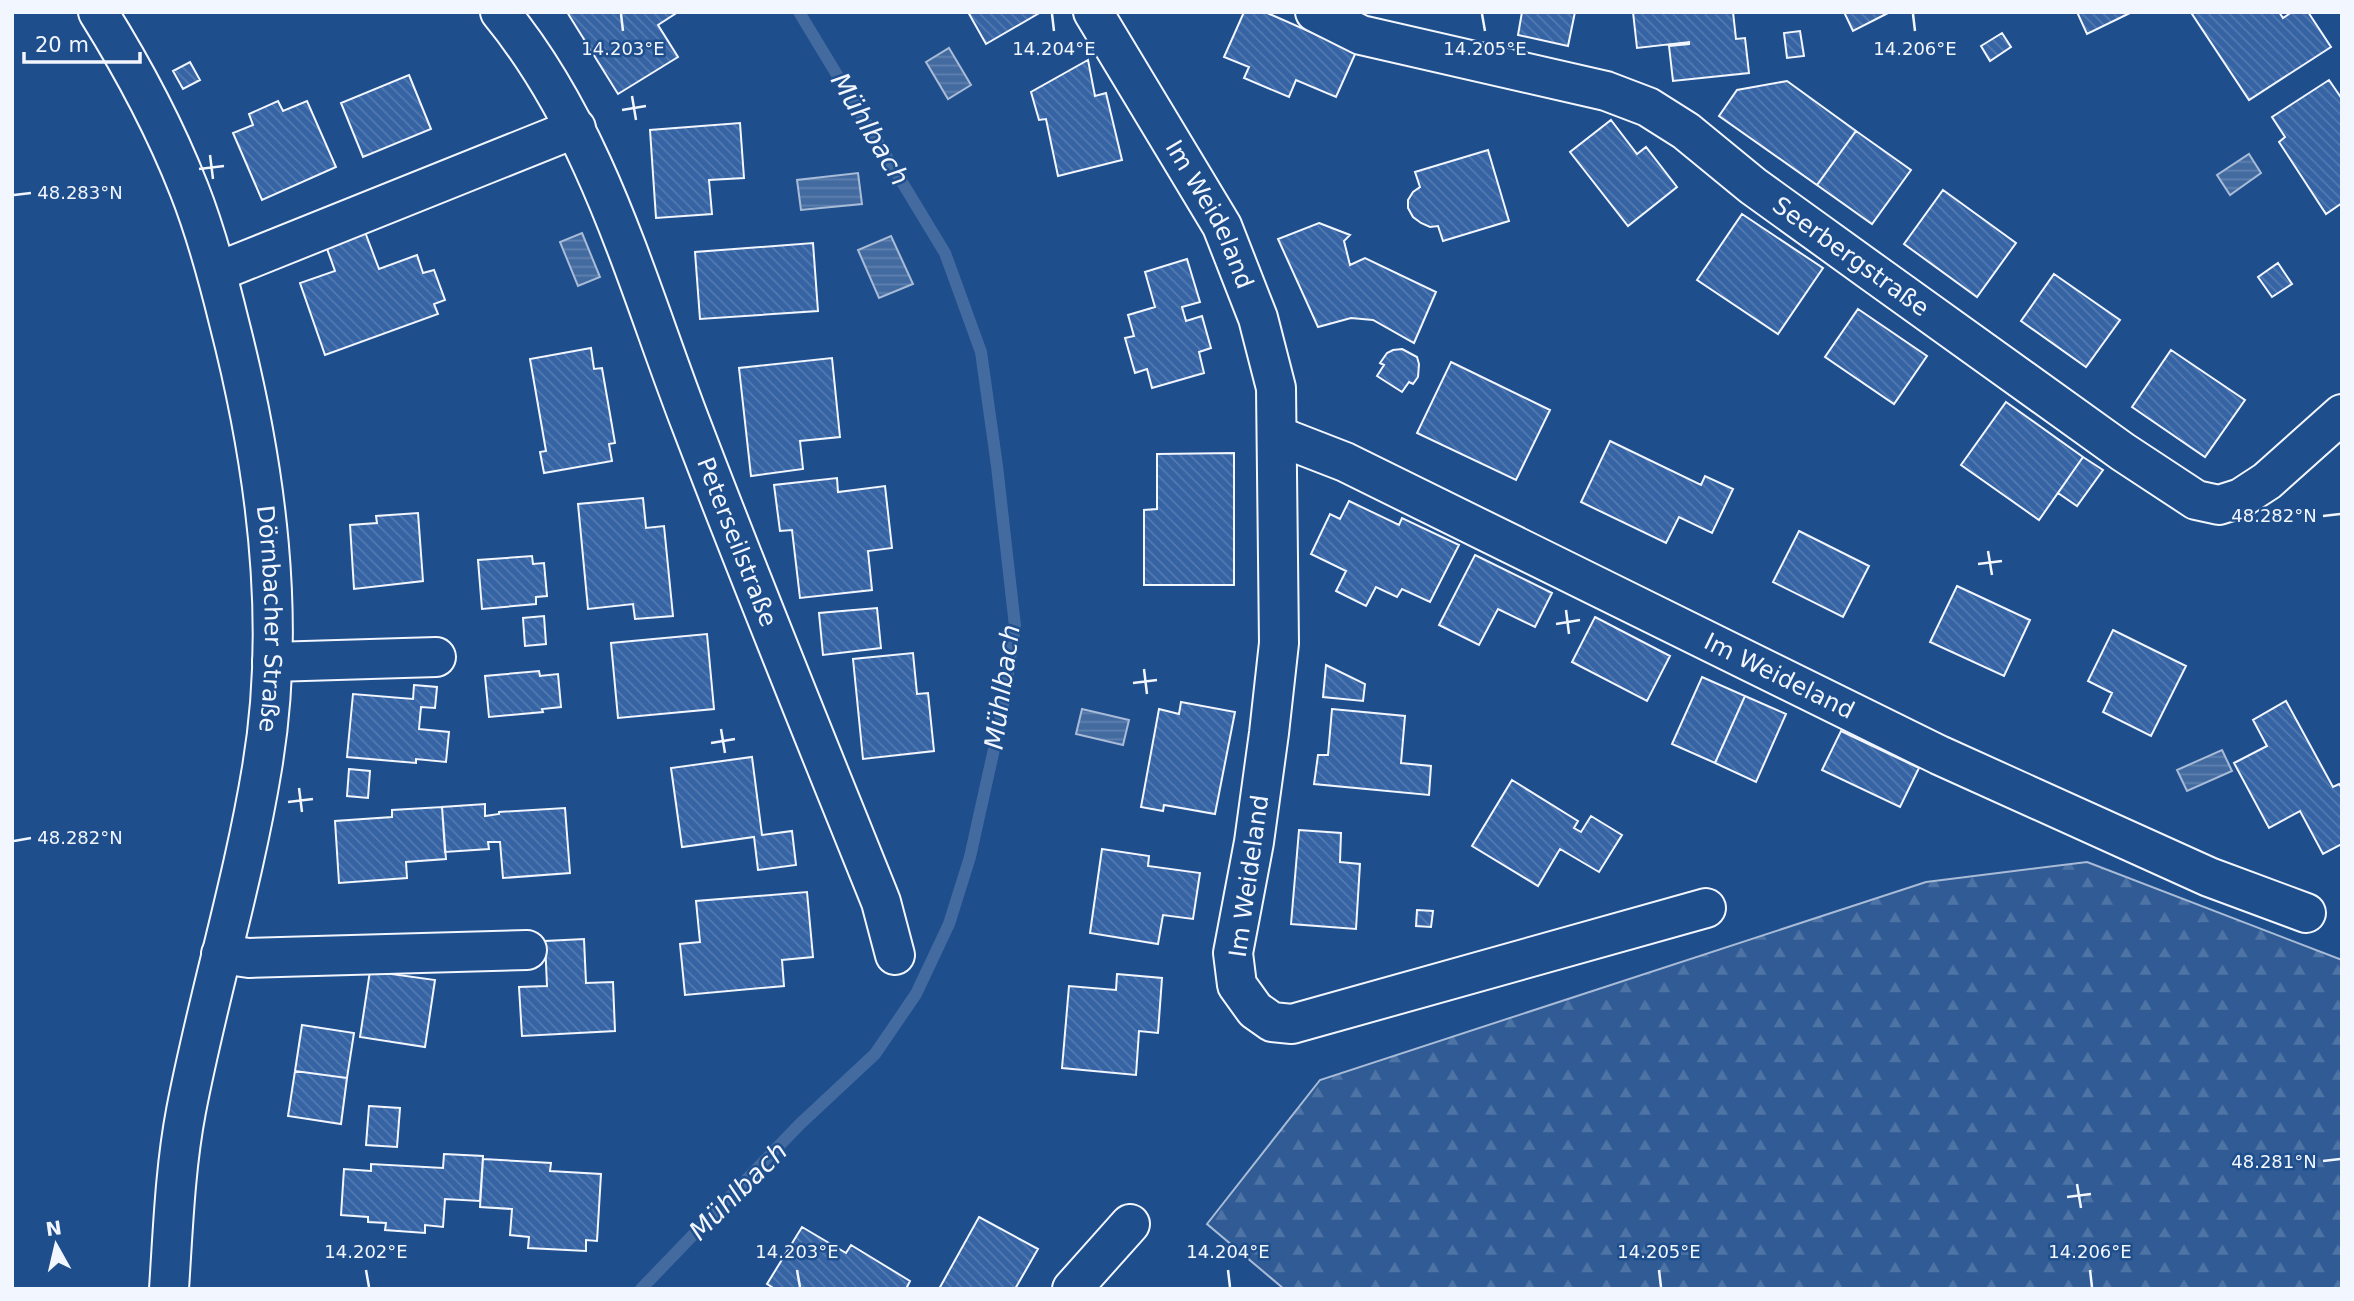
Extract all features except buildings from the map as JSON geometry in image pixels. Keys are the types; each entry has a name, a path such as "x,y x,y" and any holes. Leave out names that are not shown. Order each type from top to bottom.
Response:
{"street":[{"name":"Dörnbacher Straße","path":"98,12 120,47 164,134 189,189 217,272 246,388 262,480 271,573 272,662 263,767 186,1113 175,1198 169,1289"},
{"name":"Peterseilstraße","path":"500,12 555,91 576,128 619,229 692,426 881,902 895,955"},
{"name":"Im Weideland","path":"1093,12 1222,226 1258,318 1276,388 1279,643 1254,842 1233,953 1237,985 1255,1010 1272,1022 1292,1024 1706,908"},
{"name":"Seerbergstraße","path":"1315,12 1361,35 1606,91 1648,107 1686,131 1753,186 2123,452 2196,500 2219,505 2241,498 2267,481 2342,414"},
{"path":"217,272 576,128"},
{"name":"Im Weideland","path":"1278,436 1345,463 1939,755 2209,877 2306,914"},
{"path":"272,662 436,657"},
{"path":"221,954 248,958 527,950"},
{"path":"1072,1289 1130,1224"}],"green space":[{"path":"2087,862 2342,960 2342,1289 1284,1289 1207,1224 1320,1080 1926,882"}],"shaded area":[{"path":"949,48 971,85 948,99 926,62"},
{"path":"2249,154 2261,173 2230,195 2217,175"},
{"path":"858,173 862,204 801,210 797,180"},
{"path":"582,233 600,277 578,286 560,242"},
{"path":"891,236 913,284 879,298 858,250"},
{"path":"1082,709 1129,720 1123,745 1076,734"},
{"path":"2222,750 2232,771 2187,791 2177,770"}],"waterway":[{"name":"Mühlbach","path":"641,1289 800,1124 875,1054 916,994 949,924 970,857 1002,713 1015,626 981,352 945,253 799,12"}]}
